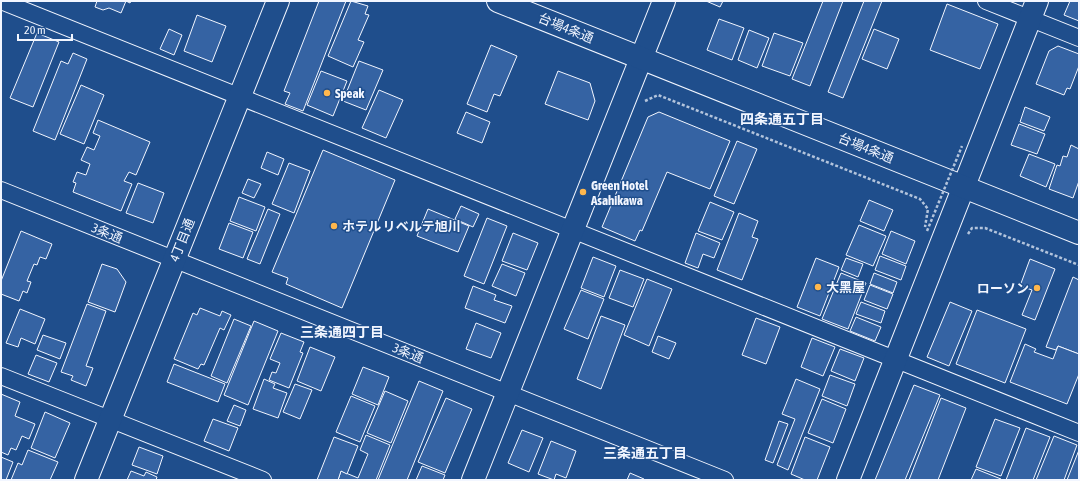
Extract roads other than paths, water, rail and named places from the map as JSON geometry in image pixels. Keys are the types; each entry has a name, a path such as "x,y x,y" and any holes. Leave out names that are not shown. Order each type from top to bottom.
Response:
{"main road":[{"name":"4丁目通","path":"86,480 278,1"},
{"name":"台場4条通","path":"498,1 1079,233"},
{"path":"473,480 664,1"},
{"path":"848,480 1033,10"}],"street":[{"path":"1,1 1079,433"},
{"path":"986,1 1033,10 1079,38"},
{"name":"3条通","path":"1,190 725,480"},
{"path":"1,376 263,480"}],"place":[{"name":"Speak","path":"327,93"},
{"name":"Green Hotel Asahikawa","path":"583,192"},
{"name":"ホテル リベルテ旭川","path":"334,226"},
{"name":"大黑屋","path":"818,287"},
{"name":"ローソン","path":"1037,288"}],"district":[{"name":"四条通五丁目","path":"782,119"},
{"name":"三条通四丁目","path":"342,332"},
{"name":"三条通五丁目","path":"645,453"}]}
